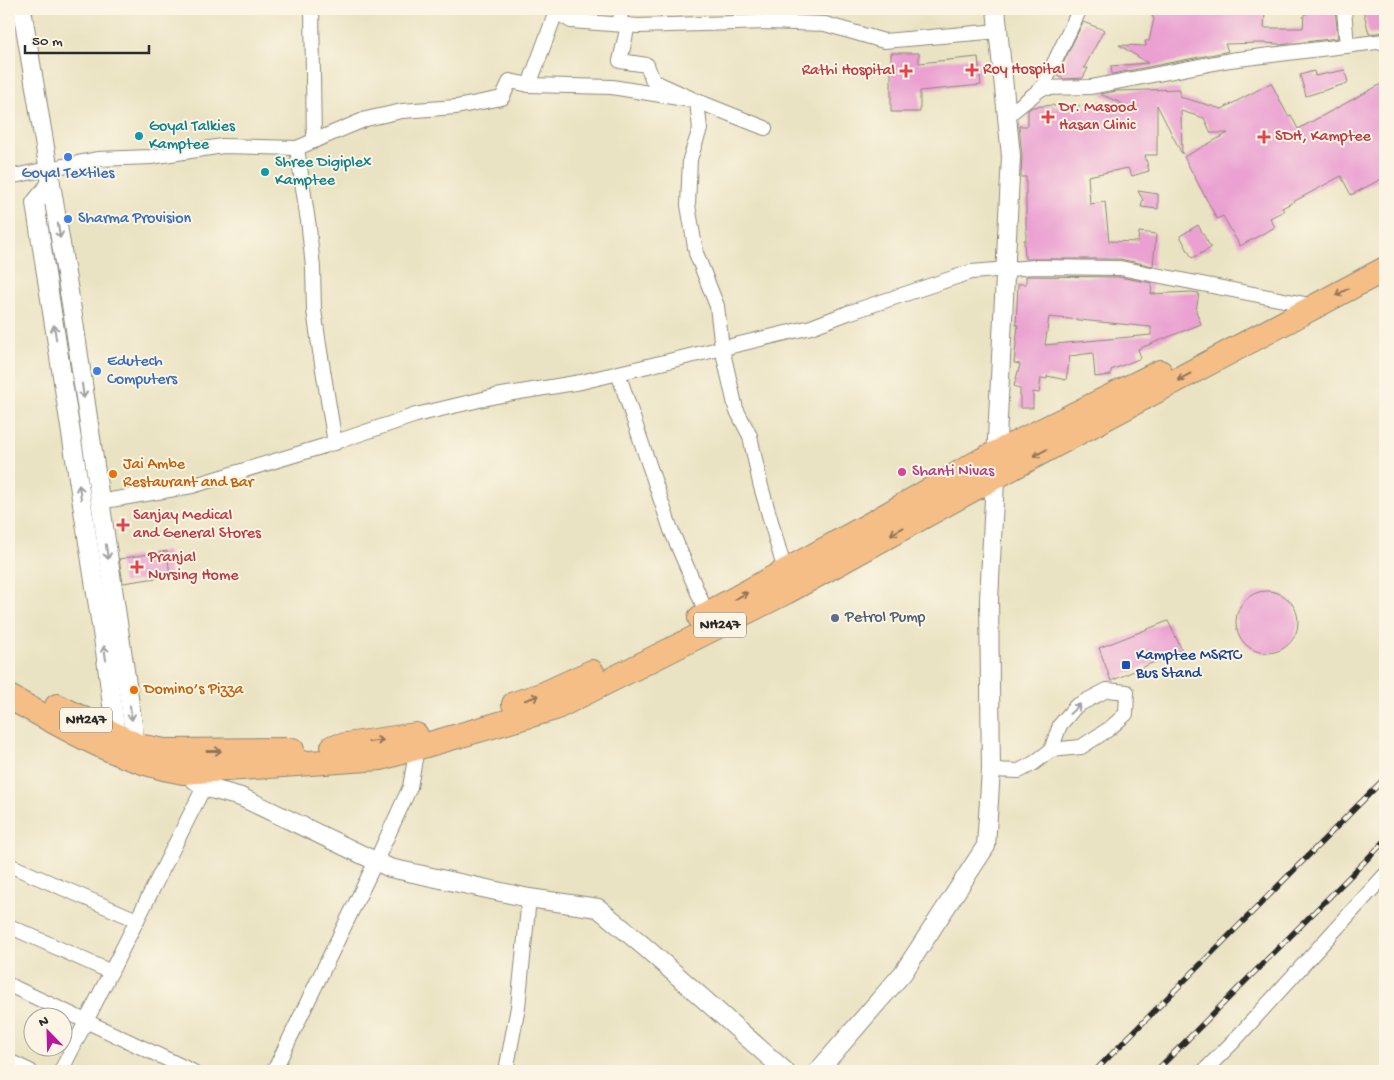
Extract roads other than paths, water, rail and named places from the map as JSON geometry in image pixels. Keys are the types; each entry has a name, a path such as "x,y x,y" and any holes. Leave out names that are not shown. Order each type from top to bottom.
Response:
{"highway":[{"name":"NH247","path":"9,682 158,768 184,772 381,758 416,742 544,694 652,645 707,614 768,591 785,571 829,558 996,453 1152,376 1385,252"},
{"name":"NH247","path":"9,697 104,749 126,748 165,751 318,749 416,742 555,708 829,558 995,477 1385,269"}],"street":[{"path":"22,9 74,322 133,725 126,748"},
{"path":"312,9 314,141"},
{"path":"621,9 624,25 620,61 647,64 653,81 765,128"},
{"path":"818,1071 903,973 986,846 991,770 989,600 1011,156 996,9"},
{"path":"1007,116 1042,88 1080,9"},
{"path":"1344,9 1347,46"},
{"path":"529,84 554,10 572,21 624,25 696,25 766,22 825,24 884,41 998,31"},
{"path":"1042,88 1091,87 1230,60 1385,41"},
{"path":"9,177 50,176 97,159 151,156 222,146 297,148 366,119 402,112 456,107 502,98 510,81 529,84 612,86 698,101"},
{"path":"698,101 700,129 690,159 688,205 696,253 717,306 722,348 736,409 750,436 760,483 785,571"},
{"path":"297,148 309,228 313,268 314,310 335,443"},
{"path":"50,176 35,203 126,748"},
{"path":"99,502 192,486 335,443 416,415 496,396 581,382 812,327 971,272 1034,267 1120,268 1317,306"},
{"path":"618,373 671,530 707,614"},
{"path":"991,770 1019,771 1051,750 1081,747 1126,714 1127,692 1107,690 1076,706 1060,725 1051,750"},
{"path":"274,1071 410,787 416,742"},
{"path":"165,751 184,772 204,787 241,797 390,868 529,898 598,908 785,1071"},
{"path":"63,1070 204,787"},
{"path":"9,865 137,920"},
{"path":"1204,1071 1233,1042 1385,875"},
{"path":"506,1071 518,1007 529,898"},
{"path":"9,926 111,972"},
{"path":"9,985 192,1071"},
{"path":"9,1061 30,1071"}],"railway":[{"path":"1095,1071 1385,778"},
{"path":"1156,1071 1385,841"}],"place":[{"name":"Roy Hospital","path":"972,70"},
{"name":"Rathi Hospital","path":"906,71"},
{"name":"Dr. Masood Hasan Clinic","path":"1048,117"},
{"name":"Goyal Talkies Kamptee","path":"139,136"},
{"name":"SDH, Kamptee","path":"1264,137"},
{"name":"Goyal Textiles","path":"68,157"},
{"name":"Shree Digiplex Kamptee","path":"265,172"},
{"name":"Sharma Provision","path":"68,219"},
{"name":"Edutech Computers","path":"97,371"},
{"name":"Shanti Nivas","path":"902,472"},
{"name":"Jai Ambe Restaurant and Bar","path":"113,474"},
{"name":"Sanjay Medical and General Stores","path":"123,525"},
{"name":"Pranjal Nursing Home","path":"137,567"},
{"name":"Petrol Pump","path":"835,618"},
{"name":"Kamptee MSRTC Bus Stand","path":"1126,665"},
{"name":"Domino’s Pizza","path":"134,690"}]}
